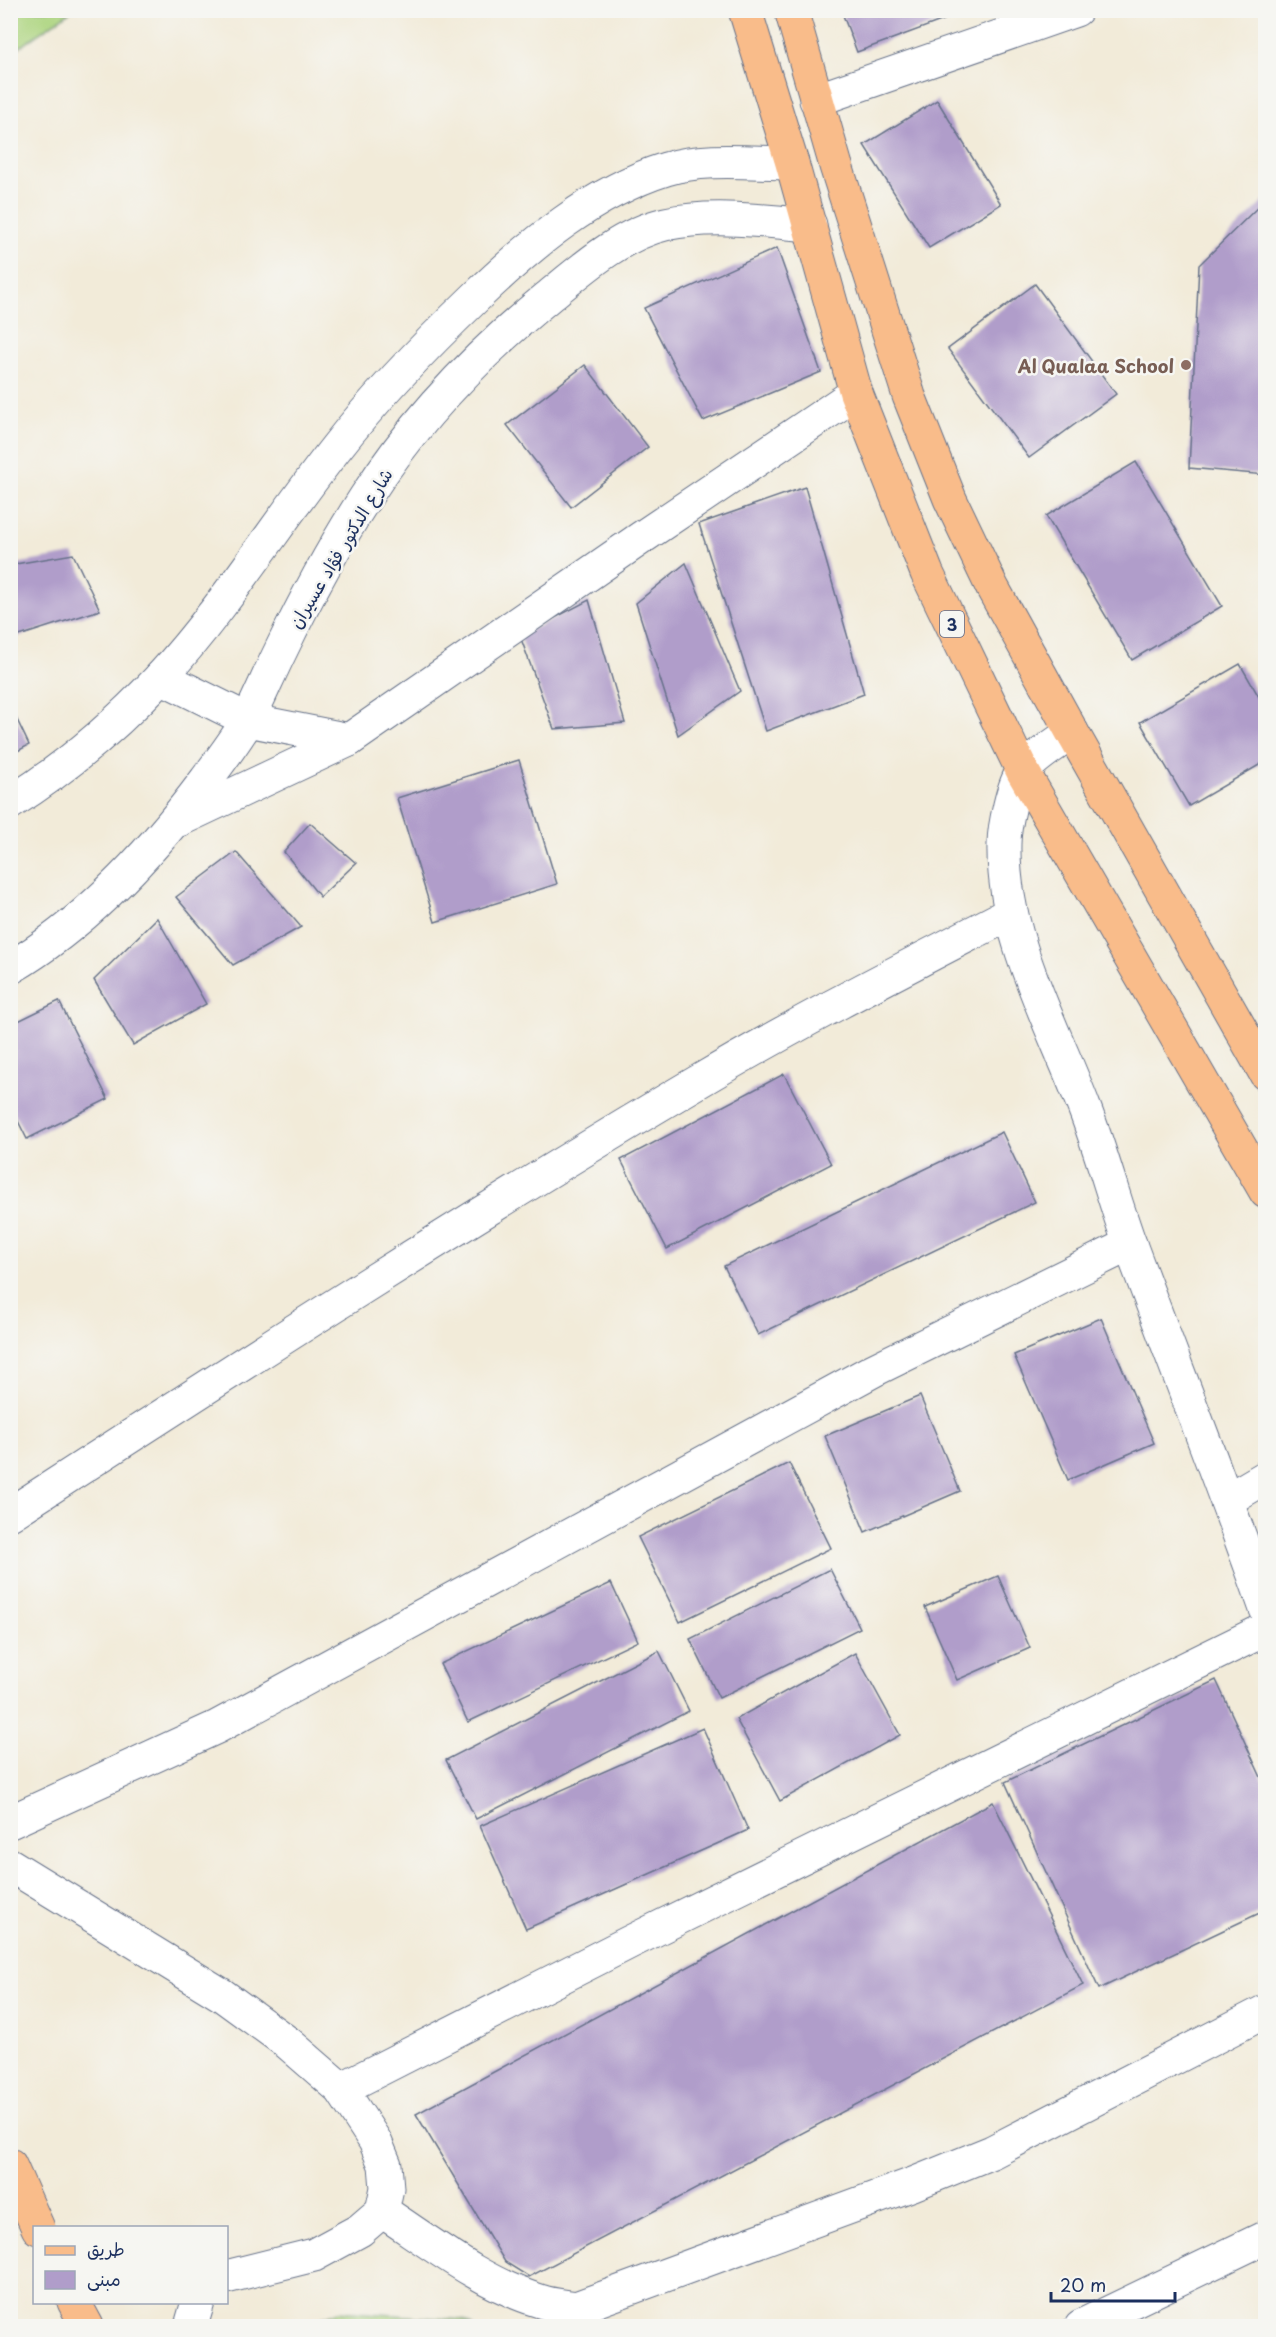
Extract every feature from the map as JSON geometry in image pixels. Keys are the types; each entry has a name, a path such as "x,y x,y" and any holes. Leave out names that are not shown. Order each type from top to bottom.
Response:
{"main road":[{"name":"3","path":"745,10 810,225 856,393 927,573 1023,772 1266,1192"},
{"path":"791,10 816,100 909,396 950,499 992,587 1266,1074"},
{"path":"10,2165 37,2226"},
{"path":"75,2304 87,2326"}],"street":[{"path":"816,100 1076,10"},
{"path":"10,803 61,769 118,721 161,676 215,610 338,445 387,386 505,269 583,210 619,188 667,169 700,162 792,164"},
{"name":"شارع الدكتور فؤاد عسيران","path":"14,958 75,921 122,878 174,823 248,720 287,638 366,497 411,434 464,374 518,322 582,269 632,236 664,224 700,219 810,225"},
{"path":"174,823 349,740 856,393"},
{"path":"161,676 248,720 349,740"},
{"path":"1072,732 1023,772 1009,810 1004,842 1004,874 1011,913 1031,975 1085,1108 1130,1244 1266,1609"},
{"path":"10,1514 442,1237 702,1079 861,990 1011,913"},
{"path":"10,1822 217,1727 874,1370 1130,1244"},
{"path":"1227,1500 1266,1477"},
{"path":"341,2089 640,1936 1266,1629"},
{"path":"10,1865 222,1995 288,2043 341,2089 375,2141 385,2165 387,2188 382,2211 360,2230 314,2255 228,2276"},
{"path":"382,2211 454,2258 507,2288 580,2317 992,2152 1266,2011"},
{"path":"1080,2326 1266,2237"},
{"path":"191,2326 197,2304"}],"green space":[{"path":"11,10 71,10 71,11 11,53"},
{"path":"338,2311 463,2320 474,2326 323,2326 319,2319"}],"building":[{"path":"841,10 968,10 968,11 857,52"},
{"path":"937,100 1001,204 929,248 864,145"},
{"path":"1266,199 1266,475 1189,468 1199,265"},
{"path":"777,248 821,372 703,421 644,308"},
{"path":"1035,284 1116,394 1029,458 948,349"},
{"path":"585,365 648,447 571,507 507,425"},
{"path":"1136,462 1222,606 1132,660 1046,516"},
{"path":"805,487 864,694 766,731 699,524"},
{"path":"73,554 100,610 10,639 10,565"},
{"path":"686,563 740,691 678,735 636,603"},
{"path":"589,600 625,723 554,729 520,636"},
{"path":"1240,664 1266,709 1266,761 1189,806 1140,722"},
{"path":"10,705 29,745 10,755"},
{"path":"519,760 557,884 435,922 397,798"},
{"path":"310,823 356,863 320,897 284,852"},
{"path":"236,852 301,927 233,965 176,897"},
{"path":"157,918 206,1004 133,1045 94,980"},
{"path":"59,1001 108,1099 27,1139 10,1105 10,1025"},
{"path":"784,1074 831,1164 667,1249 621,1160"},
{"path":"1002,1132 1035,1202 758,1335 724,1266"},
{"path":"1101,1318 1154,1443 1068,1480 1014,1355"},
{"path":"920,1396 960,1491 865,1532 825,1436"},
{"path":"789,1463 831,1548 680,1622 638,1537"},
{"path":"830,1569 860,1628 719,1698 690,1639"},
{"path":"998,1576 1030,1648 957,1680 925,1607"},
{"path":"611,1583 638,1641 468,1722 440,1664"},
{"path":"659,1651 689,1711 476,1819 446,1760"},
{"path":"855,1653 900,1735 780,1801 736,1719"},
{"path":"1216,1680 1266,1788 1266,1910 1099,1989 1005,1782"},
{"path":"703,1728 748,1830 526,1929 480,1826"},
{"path":"993,1802 1083,1985 529,2277 505,2262 416,2114"}],"place":[{"name":"Al Qualaa School","path":"1186,365"}]}
